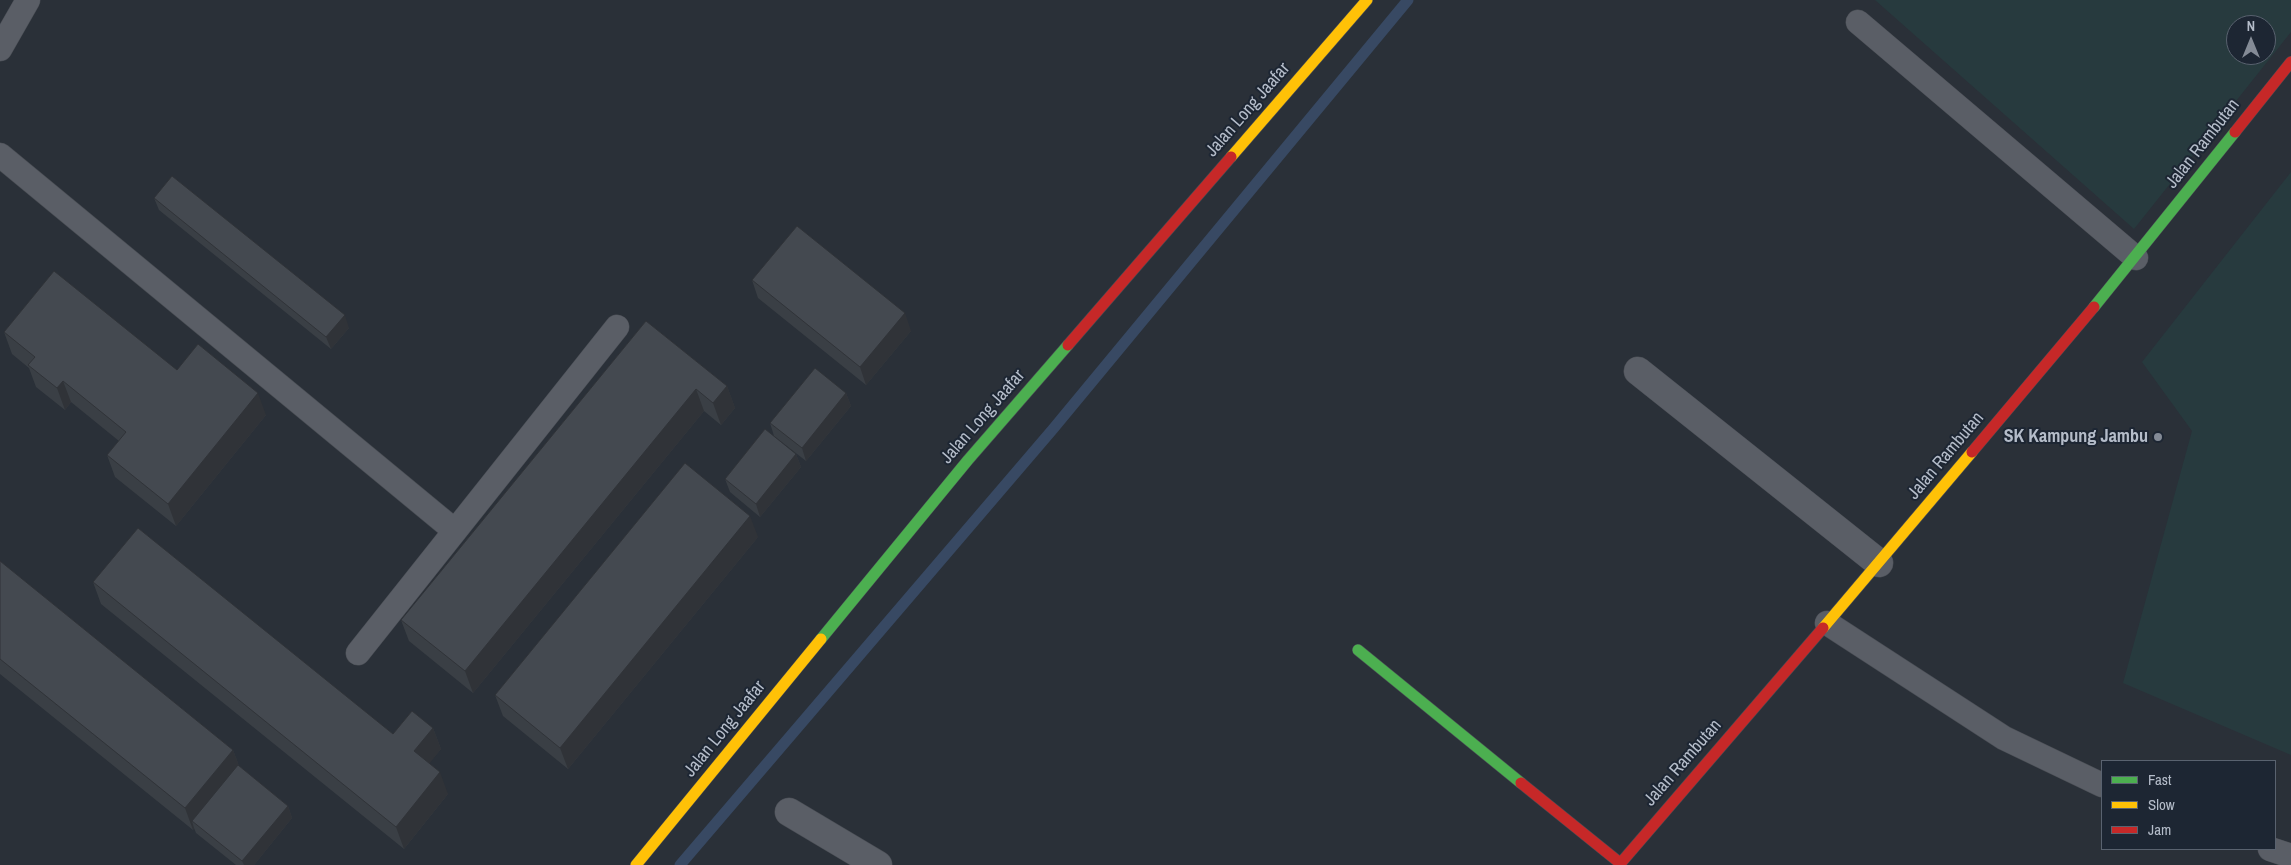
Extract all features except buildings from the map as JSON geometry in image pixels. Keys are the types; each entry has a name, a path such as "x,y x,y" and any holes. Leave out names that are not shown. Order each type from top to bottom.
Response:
{"street":[{"name":"Jalan Long Jaafar","path":"636,865 968,460 1367,0"},
{"name":"Jalan Rambutan","path":"1620,864 2136,258 2291,62"},
{"path":"1638,371 1879,562"},
{"path":"1358,650 1620,864"},
{"path":"789,812 878,865"}],"lane":[{"path":"0,49 28,0"},
{"path":"1858,22 2136,258"},
{"path":"0,155 455,532"},
{"path":"358,653 617,327"},
{"path":"1827,623 2004,738 2101,785"},
{"path":"2273,850 2291,856"}],"green space":[{"path":"1875,0 2291,0 2291,32 2276,51 2276,15 2226,15 2226,65 2265,65 2134,229"},
{"path":"2291,172 2291,755 2123,683 2192,431 2142,362"}],"waterway":[{"path":"680,865 1053,429 1408,0"}],"traffic: fast":[{"path":"2094,307 2235,132"},
{"path":"821,639 968,460 1068,345"},
{"path":"1358,650 1521,783"}],"traffic: slow":[{"path":"1231,157 1367,0"},
{"path":"1823,628 1972,452"},
{"path":"636,865 821,639"}],"traffic: jam":[{"path":"2235,132 2291,62"},
{"path":"1068,345 1231,157"},
{"path":"1972,452 2094,307"},
{"path":"1619,865 1823,628"},
{"path":"1521,783 1620,863"}],"place":[{"name":"SK Kampung Jambu","path":"2158,437"}]}
